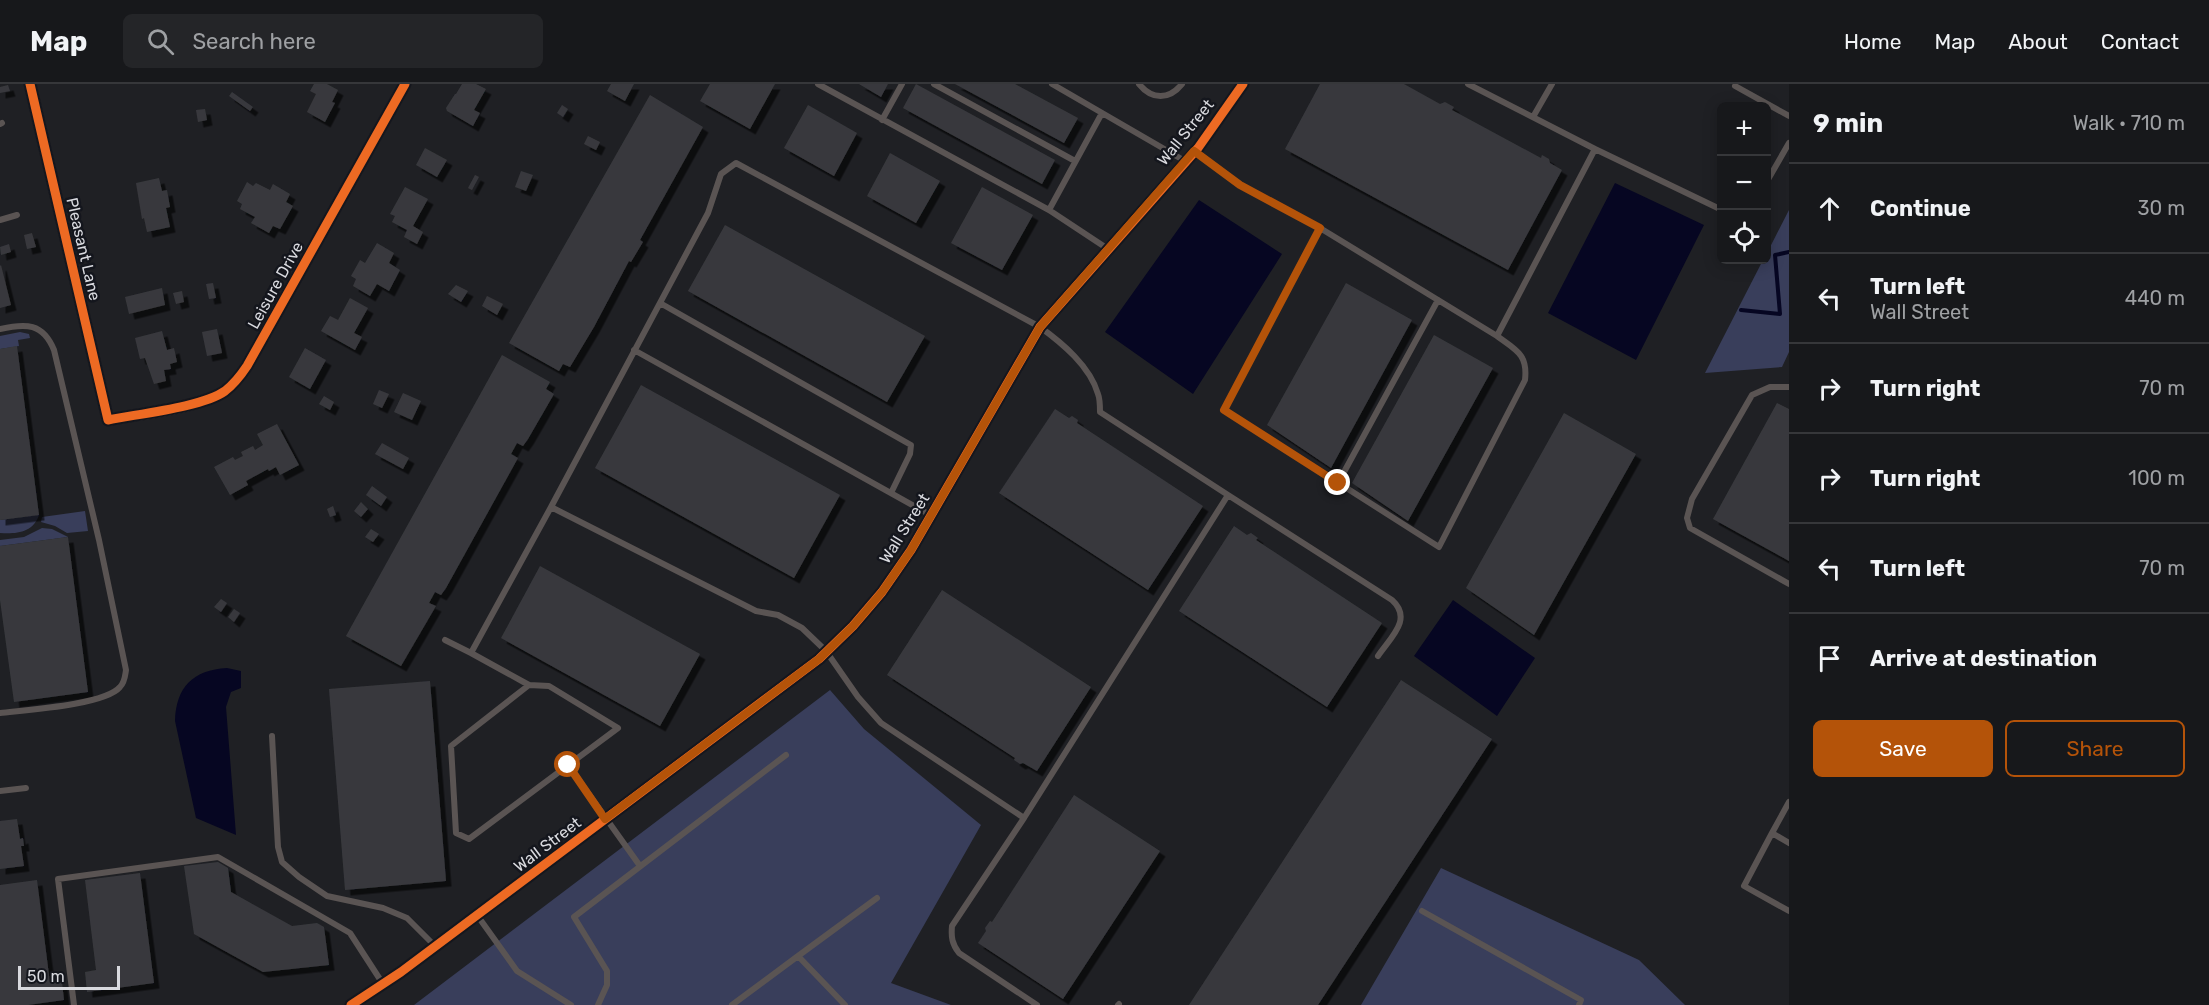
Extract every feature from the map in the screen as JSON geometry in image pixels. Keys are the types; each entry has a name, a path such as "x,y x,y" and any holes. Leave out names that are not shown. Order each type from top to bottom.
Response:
{"street":[{"name":"Pleasant Lane","path":"30,84 108,420"},
{"name":"Leisure Drive","path":"108,420 201,402 224,392 236,381 247,366 405,84"},
{"name":"Wall Street","path":"351,1005 436,946 605,819 826,651 853,626 882,592 932,516 1040,327 1194,151 1244,84"}],"lane":[{"path":"818,84 1049,210 1108,249"},
{"path":"882,120 902,84"},
{"path":"934,84 1075,161"},
{"path":"1052,84 1185,161"},
{"path":"1139,84 1148,93 1162,97 1176,92 1182,84"},
{"path":"1468,84 1717,208"},
{"path":"1533,117 1552,84"},
{"path":"1735,86 1789,116"},
{"path":"1049,210 1102,113"},
{"path":"1771,176 1789,143"},
{"path":"1497,336 1595,149"},
{"path":"1194,151 1240,185 1320,228 1497,336 1521,354 1527,366 1525,380 1439,547 1224,410 1320,228"},
{"path":"471,653 708,213 721,174 736,164 1040,327 1069,349 1092,380 1099,394 1100,412 1399,606 1402,614 1401,622 1378,656"},
{"path":"0,220 17,215"},
{"path":"1338,483 1438,300"},
{"path":"660,303 911,445 910,454 891,493"},
{"path":"0,329 17,325 35,328 48,338 54,350 99,540 126,670 121,687 104,697 0,713"},
{"path":"634,350 932,516"},
{"path":"1789,387 1770,387 1752,395 1692,499 1687,518 1690,528 1789,584"},
{"path":"1037,1005 966,960 953,945 951,936 957,918 1024,818 1228,495"},
{"path":"551,507 756,611 778,615 802,628 826,651 858,698 881,723 1024,818"},
{"path":"445,640 529,685 549,686 618,728 469,838 456,833 451,746 529,685"},
{"path":"272,736 278,847 282,862 327,896 383,908 406,918 436,946"},
{"path":"598,1005 607,985 607,971 574,917 786,756"},
{"path":"568,765 640,866"},
{"path":"0,791 26,788"},
{"path":"1789,802 1744,886 1789,911"},
{"path":"1772,833 1789,843"},
{"path":"74,1005 58,879 218,857 350,933 383,984"},
{"path":"732,1005 877,898"},
{"path":"1422,911 1581,1000 1579,1005"},
{"path":"477,915 517,971 571,1005"},
{"path":"798,956 845,1005"}],"shaded area":[{"path":"1615,183 1704,225 1636,360 1548,313"},
{"path":"1199,200 1282,254 1193,394 1105,332"},
{"path":"1789,210 1789,352 1782,367 1705,373 1761,264 1771,264 1771,245"},
{"path":"20,332 29,334 30,338 18,340 19,346 0,349 0,336"},
{"path":"85,511 88,531 67,533 41,522 42,517"},
{"path":"39,515 33,526 28,529 0,533 0,520"},
{"path":"42,528 52,529 68,537 0,546 0,540 24,537"},
{"path":"1453,600 1535,658 1497,716 1414,656"},
{"path":"227,668 241,671 241,688 231,692 226,707 236,835 196,818 175,721 179,699 189,683 205,672"},
{"path":"830,690 864,729 981,825 891,983 951,1005 414,1005"},
{"path":"1441,868 1639,960 1685,1005 1361,1005"}],"building":[{"path":"314,84 327,84 338,90 332,102 335,103 325,122 307,112 316,94 310,91"},
{"path":"462,84 476,84 486,89 474,110 480,113 473,126 447,111 446,108"},
{"path":"611,84 634,84 625,101 607,91"},
{"path":"710,84 775,84 750,129 700,101"},
{"path":"859,84 888,84 881,97"},
{"path":"916,84 1055,160 1042,184 903,108"},
{"path":"955,84 1015,84 1078,118 1064,143"},
{"path":"1320,84 1404,84 1440,104 1445,102 1454,107 1452,110 1541,158 1542,155 1562,170 1508,270 1285,149"},
{"path":"8,85 10,91 0,93 0,87"},
{"path":"232,92 253,107 250,111 229,96"},
{"path":"650,95 703,127 640,240 643,242 631,262 629,261 594,327 570,367 563,364 559,371 509,343"},
{"path":"562,105 568,109 563,117 557,113"},
{"path":"808,105 857,133 834,176 784,148"},
{"path":"205,109 207,120 198,122 196,110"},
{"path":"588,136 600,142 596,150 584,144"},
{"path":"425,148 447,160 437,177 416,165"},
{"path":"890,153 940,181 916,223 867,196"},
{"path":"521,171 533,175 526,191 515,187"},
{"path":"475,175 479,177 472,190 468,188"},
{"path":"159,178 162,191 167,190 170,207 166,208 170,227 147,232 144,218 142,219 136,183"},
{"path":"247,182 253,186 256,183 270,190 273,184 290,194 286,202 293,206 280,229 273,226 269,233 251,223 255,217 240,209 242,204 237,201"},
{"path":"405,187 428,199 413,226 423,232 417,244 404,237 407,230 392,222 395,216 390,214"},
{"path":"982,187 1033,215 1002,270 951,243"},
{"path":"725,225 925,336 887,402 688,291"},
{"path":"32,233 36,247 27,249 24,235"},
{"path":"377,243 394,253 389,263 400,270 389,291 377,284 370,296 353,286 356,279 351,276 360,260 365,263"},
{"path":"9,244 11,252 1,255 0,247"},
{"path":"0,266 11,305 0,308"},
{"path":"213,283 216,298 209,299 206,284"},
{"path":"1346,283 1412,320 1331,468 1267,425"},
{"path":"456,285 468,291 461,302 448,294"},
{"path":"162,288 165,305 129,314 125,297"},
{"path":"182,291 184,302 176,304 173,293"},
{"path":"487,296 503,304 497,315 482,306"},
{"path":"350,298 368,308 354,333 362,337 355,350 321,331 330,316 338,320"},
{"path":"217,329 222,353 207,356 202,332"},
{"path":"162,331 167,350 174,348 177,362 170,364 171,369 164,370 166,381 154,384 145,358 140,359 135,338"},
{"path":"1434,335 1493,368 1408,521 1352,483"},
{"path":"17,346 39,515 0,520 0,349"},
{"path":"305,348 326,360 310,389 289,377"},
{"path":"502,355 550,382 546,389 554,394 523,446 517,443 511,454 518,458 446,588 441,595 435,592 429,603 436,606 401,666 346,636"},
{"path":"641,385 840,495 794,578 595,468"},
{"path":"379,390 389,394 382,408 373,404"},
{"path":"403,393 421,401 412,420 394,412"},
{"path":"324,396 334,402 330,410 319,404"},
{"path":"1777,403 1789,409 1789,561 1713,519"},
{"path":"1055,409 1069,418 1072,416 1078,420 1077,423 1203,506 1148,590 999,493"},
{"path":"1564,413 1636,454 1534,635 1466,588"},
{"path":"277,424 299,465 280,475 276,467 269,471 268,469 246,481 248,485 230,495 214,467 233,457 235,460 243,456 241,452 253,446 255,450 263,445 257,434"},
{"path":"382,443 409,458 403,469 375,454"},
{"path":"372,486 387,497 381,506 366,495"},
{"path":"361,502 368,509 361,517 354,511"},
{"path":"333,506 336,515 330,517 327,509"},
{"path":"1234,526 1247,535 1251,533 1258,538 1256,540 1382,623 1327,707 1179,611"},
{"path":"371,529 379,534 373,542 365,537"},
{"path":"68,537 88,692 14,702 0,600 0,546"},
{"path":"540,566 700,654 660,726 501,638"},
{"path":"942,590 1091,687 1037,771 1023,763 1020,764 1014,760 1015,758 887,675"},
{"path":"221,599 227,603 221,612 214,607"},
{"path":"234,609 240,613 234,622 228,617"},
{"path":"1401,680 1492,739 1318,1005 1189,1005"},
{"path":"430,681 446,881 345,890 329,689"},
{"path":"1074,795 1160,851 1063,999 978,943 986,931 985,928 990,921 992,922"},
{"path":"17,819 20,839 23,838 24,846 21,846 24,866 0,869 0,821"},
{"path":"218,862 228,868 231,892 292,926 317,923 324,927 329,965 263,972 194,934 184,866"},
{"path":"140,873 154,983 87,992 85,972 96,970 85,880"},
{"path":"37,880 50,983 62,982 64,1000 28,1005 0,1005 0,885"}],"waterway":[{"path":"1741,310 1780,314 1775,255 1789,252"}],"cycle path":[{"path":"30,84 108,420 169,409 215,397 237,379 247,366 405,84"},
{"path":"351,1005 401,972 819,659 853,626 882,592 911,550 1040,327 1198,148 1243,84"}],"route":[{"path":"568,765 605,819 819,659 853,626 882,592 911,550 1040,327 1194,151 1240,185 1320,228 1224,410 1338,483"}]}
